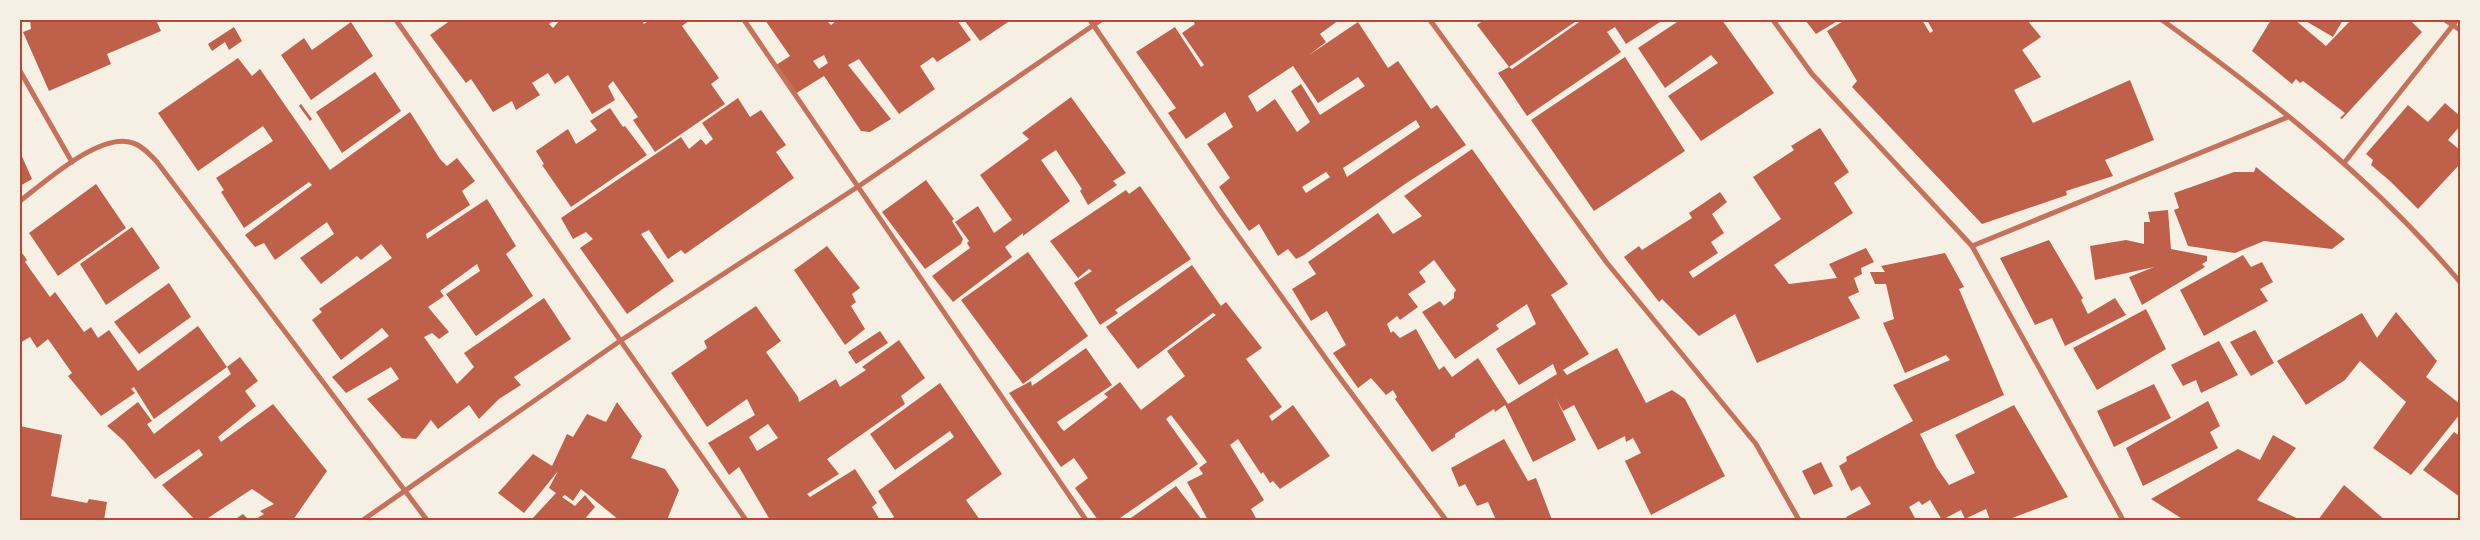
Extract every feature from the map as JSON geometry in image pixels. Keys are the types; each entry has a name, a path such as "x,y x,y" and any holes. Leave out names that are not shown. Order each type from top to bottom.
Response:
{"street":[{"path":"396,20 746,520"},
{"path":"744,20 1086,520"},
{"path":"363,520 620,341 859,186 1091,23 1101,20"},
{"path":"1430,20 1608,263 1756,444 1799,520"},
{"path":"1773,20 1812,74 1972,246 2123,520"},
{"path":"2162,20 2288,117 2344,163 2431,247 2460,282"},
{"path":"2445,20 2455,22 2460,30"},
{"path":"2344,163 2455,22"},
{"path":"1091,23 1221,212 1334,370 1446,520"},
{"path":"20,71 72,162"},
{"path":"1972,246 2288,117"},
{"path":"20,201 72,162 104,144 132,142 143,148 157,162 427,520"}],"building":[{"path":"30,20 156,20 161,31 107,54 111,64 49,91 23,32 31,29"},
{"path":"451,20 555,20 549,24 553,28 560,20 642,20 644,24 650,20 690,20 682,26 719,78 711,84 725,104 655,152 633,120 638,117 613,81 608,86 615,100 592,114 568,75 555,84 548,73 532,83 540,95 516,110 512,101 493,112 471,79 466,83 430,35"},
{"path":"765,20 830,20 828,22 831,25 837,20 957,20 971,40 937,62 933,57 920,66 935,89 899,114 859,59 848,65 891,119 870,132 861,131 824,76 795,94 776,65 790,56","holes":["824,55 828,63 819,69 813,61"]},
{"path":"964,20 1011,20 980,41"},
{"path":"1192,20 1339,20 1320,34 1326,42 1309,55 1358,22 1388,68 1398,61 1431,109 1437,105 1466,145 1408,182 1304,255 1296,259 1288,249 1278,256 1259,224 1249,231 1219,187 1230,178 1207,144 1233,127 1225,112 1186,139 1168,113 1176,108 1136,52 1175,27 1201,67 1204,65 1182,33 1195,24","holes":["1293,66 1318,103 1358,77 1365,86 1320,115 1301,84 1291,91 1310,122 1297,132 1275,99 1257,112 1248,96","1416,120 1420,127 1347,177 1343,168","1326,172 1330,177 1306,193 1302,187"]},
{"path":"1484,20 1578,20 1509,67 1477,25"},
{"path":"1582,20 1663,20 1626,44 1615,27 1607,32 1621,52 1527,116 1498,73 1509,67 1512,69"},
{"path":"1680,20 1722,20 1774,93 1701,141 1668,96 1718,63 1711,55 1665,88 1638,48"},
{"path":"1805,20 1839,20 1816,34"},
{"path":"1845,20 1922,20 1930,33 1933,31 1927,20 2027,20 2041,37 2022,50 2041,77 2014,90 2033,123 2130,80 2154,140 2105,160 2113,176 2066,191 2067,195 1982,224 1852,87 1857,81 1827,31"},
{"path":"2271,20 2295,20 2326,46 2351,20 2410,20 2422,32 2342,119 2340,118 2345,113 2303,81 2300,83 2296,79 2292,84 2252,51"},
{"path":"2304,20 2343,20 2333,37"},
{"path":"351,22 373,56 311,100 281,55 304,38 312,50"},
{"path":"234,27 242,41 229,50 225,42 212,51 208,44"},
{"path":"1625,57 1685,151 1594,211 1531,120"},
{"path":"238,58 252,76 260,69 330,170 410,112 440,159 447,166 457,158 475,181 462,191 470,205 426,234 427,239 487,199 516,246 506,254 533,296 476,336 446,294 480,271 477,264 440,291 444,296 428,307 449,332 439,339 432,333 424,337 457,384 474,367 464,353 544,298 571,339 514,377 521,385 499,399 479,419 469,405 438,429 431,420 416,439 402,438 367,399 399,379 391,367 346,393 332,377 389,336 382,328 341,360 312,320 322,312 319,309 392,258 381,244 361,260 357,256 321,284 300,258 334,234 327,222 275,260 264,243 255,247 245,235 312,185 309,182 244,228 221,192 224,190 216,178 273,141 263,126 198,171 158,113"},
{"path":"375,72 401,111 342,153 316,112"},
{"path":"1071,97 1126,173 1113,181 1117,185 1088,205 1080,191 1082,189 1056,150 1041,160 1070,201 1005,247 1012,257 953,302 932,276 970,248 967,243 969,241 955,222 978,206 994,233 1012,220 980,175 1029,139 1022,133"},
{"path":"738,98 750,117 761,110 786,145 776,152 794,178 685,254 681,250 668,259 649,230 641,234 674,281 627,314 580,248 593,239 586,232 573,239 561,218 681,137 689,149 701,139 706,145 713,139 702,123"},
{"path":"2445,103 2460,116 2460,126 2448,140 2460,150 2460,164 2418,209 2371,165 2373,160 2366,154 2408,105 2428,122"},
{"path":"301,104 312,119 310,121 299,106"},
{"path":"610,108 623,127 625,126 647,155 571,207 542,165 544,164 536,151 568,129 576,144 597,130 590,121"},
{"path":"1820,128 1849,172 1834,183 1853,213 1774,265 1789,284 1837,278 1829,264 1866,248 1874,262 1861,268 1862,274 1854,278 1859,292 1848,297 1860,318 1757,363 1735,314 1699,336 1662,299 1659,302 1624,257 1639,246 1642,250 1692,218 1689,213 1720,192 1727,202 1712,214 1724,233 1711,242 1718,253 1689,272 1693,278 1781,219 1753,177 1794,150 1791,146"},
{"path":"1472,149 1568,284 1551,295 1589,354 1563,370 1567,375 1617,348 1646,403 1672,390 1685,399 1725,476 1651,515 1625,461 1641,453 1633,438 1626,442 1625,436 1598,450 1574,405 1563,411 1556,398 1576,440 1533,462 1505,405 1495,412 1494,409 1455,434 1455,437 1432,452 1395,399 1397,397 1393,390 1386,395 1371,378 1358,388 1333,353 1346,345 1327,311 1311,321 1292,289 1316,274 1308,262 1378,213 1393,234 1422,216 1404,196","holes":["1434,260 1456,290 1454,298 1444,306 1440,301 1422,312 1455,359 1499,329 1496,325 1527,304 1536,324 1496,349 1519,385 1553,364 1557,374 1508,404 1478,358 1452,377 1444,366 1439,370 1416,329 1400,338 1393,331 1391,333 1387,324 1397,316 1400,320 1418,307 1408,294 1426,282 1419,272"]},
{"path":"20,152 32,179 20,186"},
{"path":"2256,167 2345,239 2332,249 2264,241 2235,253 2188,246 2174,210 2179,208 2174,193 2234,172 2254,172"},
{"path":"926,180 954,219 952,221 963,239 961,244 925,269 882,212"},
{"path":"96,184 126,228 58,276 29,233"},
{"path":"1140,186 1191,259 1115,310 1118,313 1100,325 1074,283 1092,271 1089,269 1078,278 1050,241 1126,190 1129,194"},
{"path":"2168,210 2171,249 2207,256 2207,261 2202,264 2205,267 2142,305 2129,277 2154,267 2095,280 2090,246 2126,240 2144,244 2144,222 2150,222 2148,212"},
{"path":"132,227 160,268 106,305 80,264"},
{"path":"2049,240 2083,298 2081,300 2088,314 2115,298 2126,315 2065,346 2052,318 2035,325 2000,258"},
{"path":"827,246 860,288 852,294 856,302 851,306 865,329 845,345 794,270"},
{"path":"20,250 27,260 25,262 50,297 55,292 84,332 91,327 98,338 109,330 138,371 198,326 227,367 154,419 134,387 131,389 135,393 101,416 68,376 72,373 48,339 37,348 30,337 20,343"},
{"path":"1028,252 1088,336 1023,384 961,300"},
{"path":"1945,253 1964,287 1959,289 2004,395 1920,434 1937,468 1949,485 1975,473 1955,435 2014,405 2068,497 2007,520 1990,520 1986,509 1965,519 1961,510 1942,520 1930,500 1922,505 1919,501 1909,507 1916,520 1848,520 1846,517 1871,504 1860,486 1851,491 1839,466 1847,461 1846,457 1913,421 1893,385 1950,360 1946,355 1905,373 1883,323 1894,319 1886,284 1875,284 1870,272 1885,272 1881,266"},
{"path":"2243,255 2251,267 2262,262 2273,282 2260,289 2268,301 2204,336 2180,290"},
{"path":"1192,265 1221,306 1226,302 1262,348 1246,359 1282,407 1269,416 1272,421 1293,405 1330,456 1280,489 1273,481 1270,483 1263,472 1261,474 1238,439 1230,445 1264,500 1251,509 1257,520 1208,520 1187,482 1203,474 1199,468 1207,462 1171,415 1166,419 1198,464 1120,518 1122,520 1098,520 1075,488 1088,478 1074,458 1061,467 1009,393 1031,381 1032,386 1086,348 1112,385 1057,422 1061,428 1064,431 1108,397 1104,394 1120,382 1141,410 1185,376 1167,351 1216,315 1213,313 1138,369 1106,327"},
{"path":"169,283 191,317 139,354 114,322"},
{"path":"756,306 781,341 766,352 798,397 799,402 836,379 840,387 866,370 862,367 899,340 925,378 901,396 905,404 827,459 839,474 807,494 810,497 855,469 877,503 872,507 880,520 770,520 739,467 729,475 708,443 755,415 747,399 707,427 671,373 707,348 704,341","holes":["768,424 778,438 757,451 749,437"]},
{"path":"2146,309 2166,349 2097,390 2073,348"},
{"path":"2396,312 2437,361 2426,377 2460,404 2460,414 2411,475 2373,448 2406,402 2360,361 2345,380 2306,405 2277,361 2362,313 2377,338"},
{"path":"2255,330 2274,363 2251,376 2230,342"},
{"path":"880,331 888,343 856,364 848,352"},
{"path":"2219,341 2238,375 2201,393 2196,380 2183,386 2171,365"},
{"path":"240,357 258,381 245,391 256,406 218,437 221,442 273,404 327,471 293,520 254,520 264,514 260,511 274,504 252,489 205,520 195,520 162,485 203,455 199,449 155,479 124,441 107,426 138,402 152,421 147,424 154,434 231,374 227,367"},
{"path":"940,383 1002,474 966,500 980,520 889,520 894,517 878,491 954,437 950,431 895,470 870,434"},
{"path":"2154,384 2171,418 2114,447 2097,411"},
{"path":"2208,401 2220,426 2210,432 2218,448 2143,486 2126,448"},
{"path":"617,402 642,436 631,458 665,469 679,490 667,520 619,520 581,489 573,501 565,495 562,497 575,506 585,495 595,507 584,520 531,520 556,493 549,488 558,471 524,513 498,493 533,454 552,466 567,434 573,437 587,414 606,422"},
{"path":"20,426 62,435 51,496 87,503 89,499 107,502 104,520 20,520"},
{"path":"2454,432 2460,436 2460,497 2423,470"},
{"path":"2273,435 2296,448 2257,500 2301,520 2184,520 2151,499 2238,449 2260,460"},
{"path":"1504,439 1528,481 1536,478 1552,520 1496,520 1488,502 1477,506 1465,484 1459,487 1451,468"},
{"path":"1821,462 1833,486 1814,495 1802,471"},
{"path":"2344,485 2385,520 2318,520"},
{"path":"1176,486 1202,520 1128,520"},
{"path":"243,514 249,520 234,520"}]}
